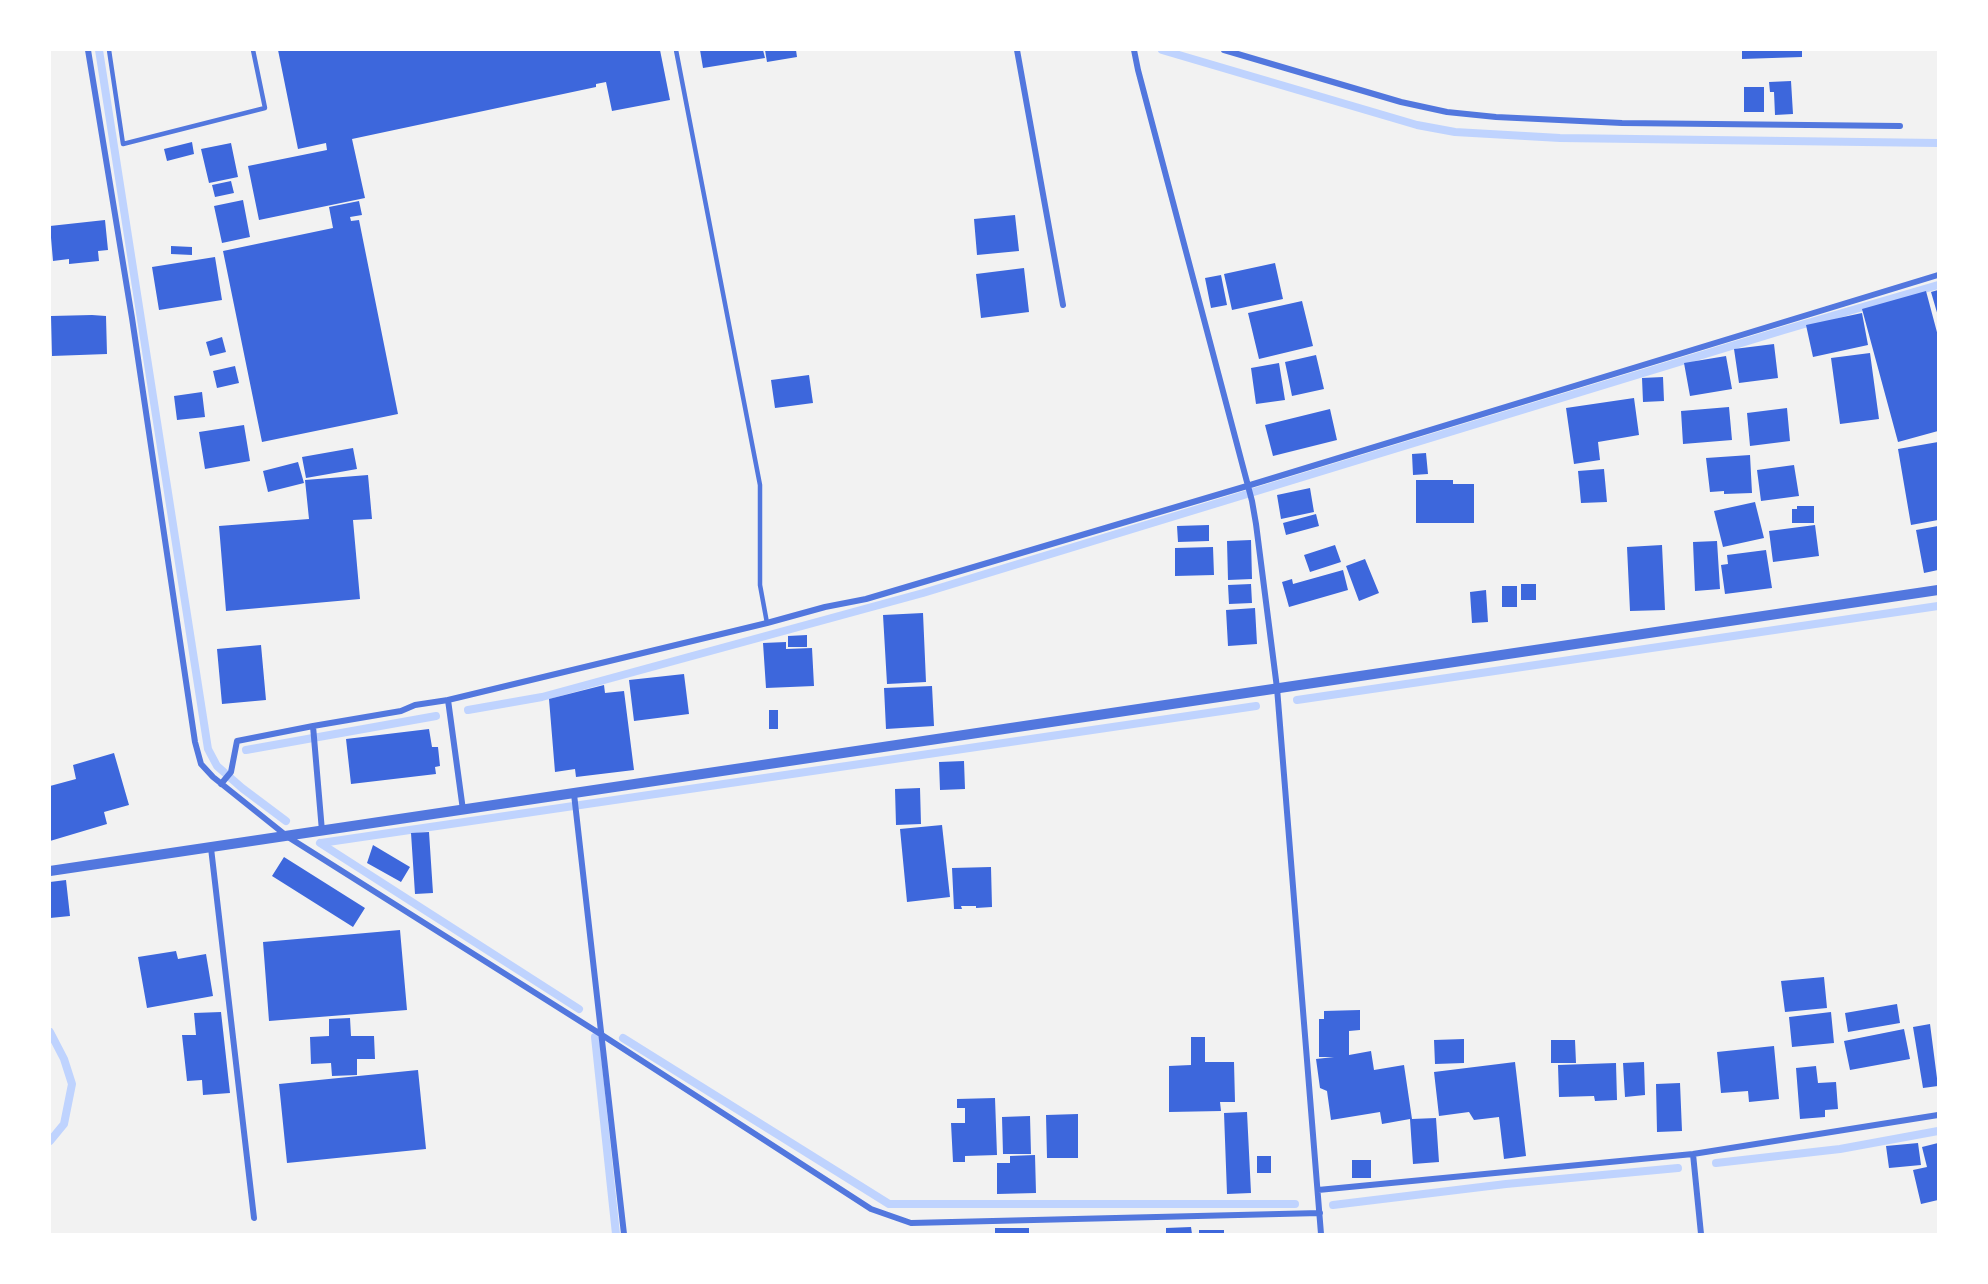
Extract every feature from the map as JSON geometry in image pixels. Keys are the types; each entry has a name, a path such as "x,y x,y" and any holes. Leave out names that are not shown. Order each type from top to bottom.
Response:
{"street":[{"path":"88,50 132,318 195,742 201,764 288,837 602,1035 871,1209 911,1223 1320,1213"},
{"path":"1017,50 1063,305"},
{"path":"1134,50 1252,501 1277,688 1321,1234"},
{"path":"1224,50 1401,102 1466,114 1622,123 1900,126"},
{"path":"224,781 231,772 237,741 313,730 401,711 415,705 448,700 825,607 866,599 1248,488 1938,275"},
{"path":"50,871 463,810 574,797 1277,688 1938,590"},
{"path":"448,700 463,810"},
{"path":"313,730 322,831"},
{"path":"574,797 624,1234"},
{"path":"211,848 254,1218"},
{"path":"1318,1190 1693,1154 1938,1116"},
{"path":"1693,1154 1701,1234"}],"lane":[{"path":"109,50 123,144 265,108 253,50"},
{"path":"676,50 760,485 760,585 767,623"}],"building":[{"path":"278,50 660,50 670,100 612,111 606,82 596,84 596,87 352,139 365,198 259,220 248,166 327,150 326,143 298,149"},
{"path":"700,50 763,50 765,58 703,68"},
{"path":"765,50 796,50 797,57 767,62"},
{"path":"1742,50 1802,50 1802,57 1742,59"},
{"path":"1791,81 1793,114 1775,115 1774,92 1770,92 1769,82"},
{"path":"1744,87 1764,87 1764,112 1744,112"},
{"path":"192,142 194,154 167,161 164,149"},
{"path":"231,143 238,177 209,183 201,149"},
{"path":"231,181 234,193 215,197 212,185"},
{"path":"243,200 250,237 222,243 214,206"},
{"path":"359,201 362,215 350,217 351,221 359,220 398,414 262,442 223,251 333,228 329,207"},
{"path":"1015,215 1019,251 977,255 974,219"},
{"path":"105,220 108,250 98,251 99,261 69,264 69,259 53,261 50,226"},
{"path":"171,246 192,247 192,255 171,254"},
{"path":"215,257 222,300 159,310 152,267"},
{"path":"1275,263 1283,299 1232,310 1224,274"},
{"path":"1024,268 1029,312 981,318 976,274"},
{"path":"1221,275 1227,305 1211,308 1205,278"},
{"path":"1938,290 1938,316 1931,292"},
{"path":"1926,291 1938,336 1938,431 1898,442 1862,309"},
{"path":"1302,301 1313,346 1259,359 1248,313"},
{"path":"1862,313 1868,345 1813,357 1806,325"},
{"path":"51,316 106,316 107,354 52,356"},
{"path":"222,337 226,352 210,356 206,342"},
{"path":"1774,344 1778,378 1739,383 1734,349"},
{"path":"1870,353 1879,419 1840,424 1831,358"},
{"path":"1316,355 1324,389 1292,396 1285,362"},
{"path":"1726,356 1732,389 1690,396 1684,363"},
{"path":"1279,363 1285,400 1256,404 1251,368"},
{"path":"235,366 239,383 217,388 213,371"},
{"path":"809,375 813,403 775,408 771,380"},
{"path":"1663,377 1664,401 1643,402 1642,378"},
{"path":"202,392 205,417 177,420 174,396"},
{"path":"1634,398 1639,435 1598,442 1600,460 1574,464 1566,408"},
{"path":"1729,407 1732,440 1683,444 1681,411"},
{"path":"1787,408 1790,441 1750,446 1747,413"},
{"path":"1330,409 1337,440 1273,456 1265,425"},
{"path":"244,425 250,461 205,469 199,432"},
{"path":"1938,442 1938,520 1911,525 1898,449"},
{"path":"353,448 357,469 306,478 302,457"},
{"path":"1426,453 1428,474 1413,475 1412,454"},
{"path":"1750,455 1752,493 1710,492 1706,458"},
{"path":"298,462 304,483 268,492 263,471"},
{"path":"1794,465 1799,496 1761,501 1757,470"},
{"path":"1604,469 1607,502 1581,503 1578,471"},
{"path":"368,475 372,519 353,520 360,599 226,611 219,526 309,519 305,480"},
{"path":"1416,480 1453,480 1453,484 1474,484 1474,523 1416,523"},
{"path":"1310,488 1314,512 1281,519 1277,495"},
{"path":"1755,502 1764,538 1723,547 1714,511"},
{"path":"1797,506 1814,506 1814,523 1792,523 1792,509 1797,509"},
{"path":"1316,514 1319,526 1286,535 1283,523"},
{"path":"1209,525 1209,541 1178,542 1177,526"},
{"path":"1815,525 1819,556 1773,562 1769,531"},
{"path":"1938,526 1938,570 1924,573 1916,530"},
{"path":"1251,540 1252,579 1228,580 1227,541"},
{"path":"1717,541 1720,589 1695,591 1693,542"},
{"path":"1335,545 1341,562 1310,572 1304,555"},
{"path":"1662,545 1665,610 1630,611 1627,547"},
{"path":"1213,547 1214,575 1175,576 1175,548"},
{"path":"1766,550 1772,588 1725,594 1721,565 1728,564 1727,555"},
{"path":"1365,559 1379,593 1359,601 1346,566"},
{"path":"1343,570 1348,590 1289,607 1282,582 1292,579 1293,584"},
{"path":"1251,584 1252,603 1229,604 1228,585"},
{"path":"1521,584 1536,584 1536,600 1521,600"},
{"path":"1502,586 1517,586 1517,607 1502,607"},
{"path":"1486,590 1488,622 1472,623 1470,592"},
{"path":"1255,608 1257,644 1228,646 1226,610"},
{"path":"923,613 926,682 887,684 883,615"},
{"path":"807,635 807,647 788,647 788,636"},
{"path":"786,642 786,649 812,648 814,686 766,688 763,643"},
{"path":"261,645 266,700 222,704 217,649"},
{"path":"684,674 689,714 634,721 629,680"},
{"path":"604,685 605,693 624,691 634,770 576,777 575,769 555,772 549,699"},
{"path":"932,686 934,726 886,729 884,688"},
{"path":"769,710 778,710 778,729 769,729"},
{"path":"429,729 432,747 438,747 440,766 435,767 436,774 351,784 346,739"},
{"path":"114,753 129,805 104,812 107,824 50,841 50,786 76,779 73,765"},
{"path":"964,761 965,789 940,790 939,762"},
{"path":"920,788 921,824 896,825 895,789"},
{"path":"942,825 950,897 907,902 900,829"},
{"path":"429,832 433,893 415,894 411,833"},
{"path":"373,845 410,867 401,882 367,863"},
{"path":"284,857 365,908 353,927 272,876"},
{"path":"991,867 992,907 961,906 962,909 954,909 952,868"},
{"path":"66,880 70,916 50,918 50,882"},
{"path":"400,930 407,1010 269,1021 263,942"},
{"path":"176,951 178,959 206,954 213,996 147,1008 138,957"},
{"path":"1824,977 1827,1008 1785,1012 1781,981"},
{"path":"1897,1004 1900,1023 1848,1032 1845,1013"},
{"path":"1360,1010 1360,1030 1349,1031 1349,1055 1371,1051 1374,1070 1404,1065 1412,1119 1436,1118 1439,1162 1413,1164 1410,1119 1382,1124 1380,1112 1331,1120 1327,1091 1320,1088 1316,1059 1334,1057 1319,1057 1319,1019 1324,1019 1324,1011"},
{"path":"221,1012 230,1093 203,1095 202,1080 187,1081 182,1035 196,1035 194,1013"},
{"path":"1831,1012 1834,1043 1792,1047 1789,1017"},
{"path":"350,1018 351,1036 374,1036 375,1059 357,1059 357,1075 332,1076 331,1063 311,1064 310,1037 329,1036 329,1019"},
{"path":"1930,1024 1938,1086 1923,1088 1913,1027"},
{"path":"1904,1029 1910,1059 1850,1070 1844,1041"},
{"path":"1191,1037 1205,1037 1205,1062 1234,1062 1235,1102 1220,1102 1221,1111 1169,1112 1169,1066 1191,1065"},
{"path":"1464,1039 1464,1063 1435,1064 1434,1040"},
{"path":"1551,1040 1575,1040 1576,1063 1551,1063"},
{"path":"1774,1046 1779,1099 1749,1102 1748,1091 1721,1093 1717,1052"},
{"path":"1515,1062 1526,1156 1504,1159 1499,1117 1474,1120 1469,1112 1439,1116 1434,1072"},
{"path":"1644,1062 1645,1095 1625,1097 1623,1063"},
{"path":"1616,1063 1617,1100 1595,1101 1594,1096 1559,1097 1558,1065"},
{"path":"1816,1066 1818,1083 1836,1082 1838,1109 1825,1110 1825,1117 1800,1119 1796,1068"},
{"path":"418,1070 426,1149 287,1163 279,1084"},
{"path":"1680,1083 1682,1131 1657,1132 1656,1084"},
{"path":"995,1098 997,1155 965,1156 965,1162 953,1162 951,1123 965,1123 965,1108 957,1108 957,1099"},
{"path":"1247,1112 1251,1193 1227,1194 1224,1113"},
{"path":"1078,1114 1078,1158 1047,1158 1046,1115"},
{"path":"1030,1116 1031,1154 1003,1154 1002,1117"},
{"path":"1918,1143 1921,1165 1889,1168 1886,1146"},
{"path":"1938,1143 1938,1200 1921,1204 1913,1170 1927,1167 1922,1147"},
{"path":"1035,1155 1036,1193 997,1194 997,1163 1010,1163 1010,1156"},
{"path":"1257,1156 1271,1156 1271,1173 1257,1173"},
{"path":"1352,1160 1371,1160 1371,1178 1352,1178"},
{"path":"1191,1227 1192,1234 1166,1234 1166,1228"},
{"path":"995,1228 1029,1228 1029,1234 995,1234"},
{"path":"1199,1230 1224,1230 1224,1234 1199,1234"}],"waterway":[{"path":"99,50 208,749 217,766 286,821"},
{"path":"1162,50 1417,125 1455,132 1560,138 1938,143"},
{"path":"468,710 542,697 923,593 1938,285"},
{"path":"1297,700 1938,606"},
{"path":"321,843 1256,706"},
{"path":"246,750 436,716"},
{"path":"320,843 579,1009"},
{"path":"50,1032 64,1059 72,1084 64,1124 50,1141"},
{"path":"595,1037 616,1234"},
{"path":"623,1038 889,1204 1295,1204"},
{"path":"1716,1163 1840,1149 1938,1131"},
{"path":"1333,1205 1506,1184 1678,1168"}]}
